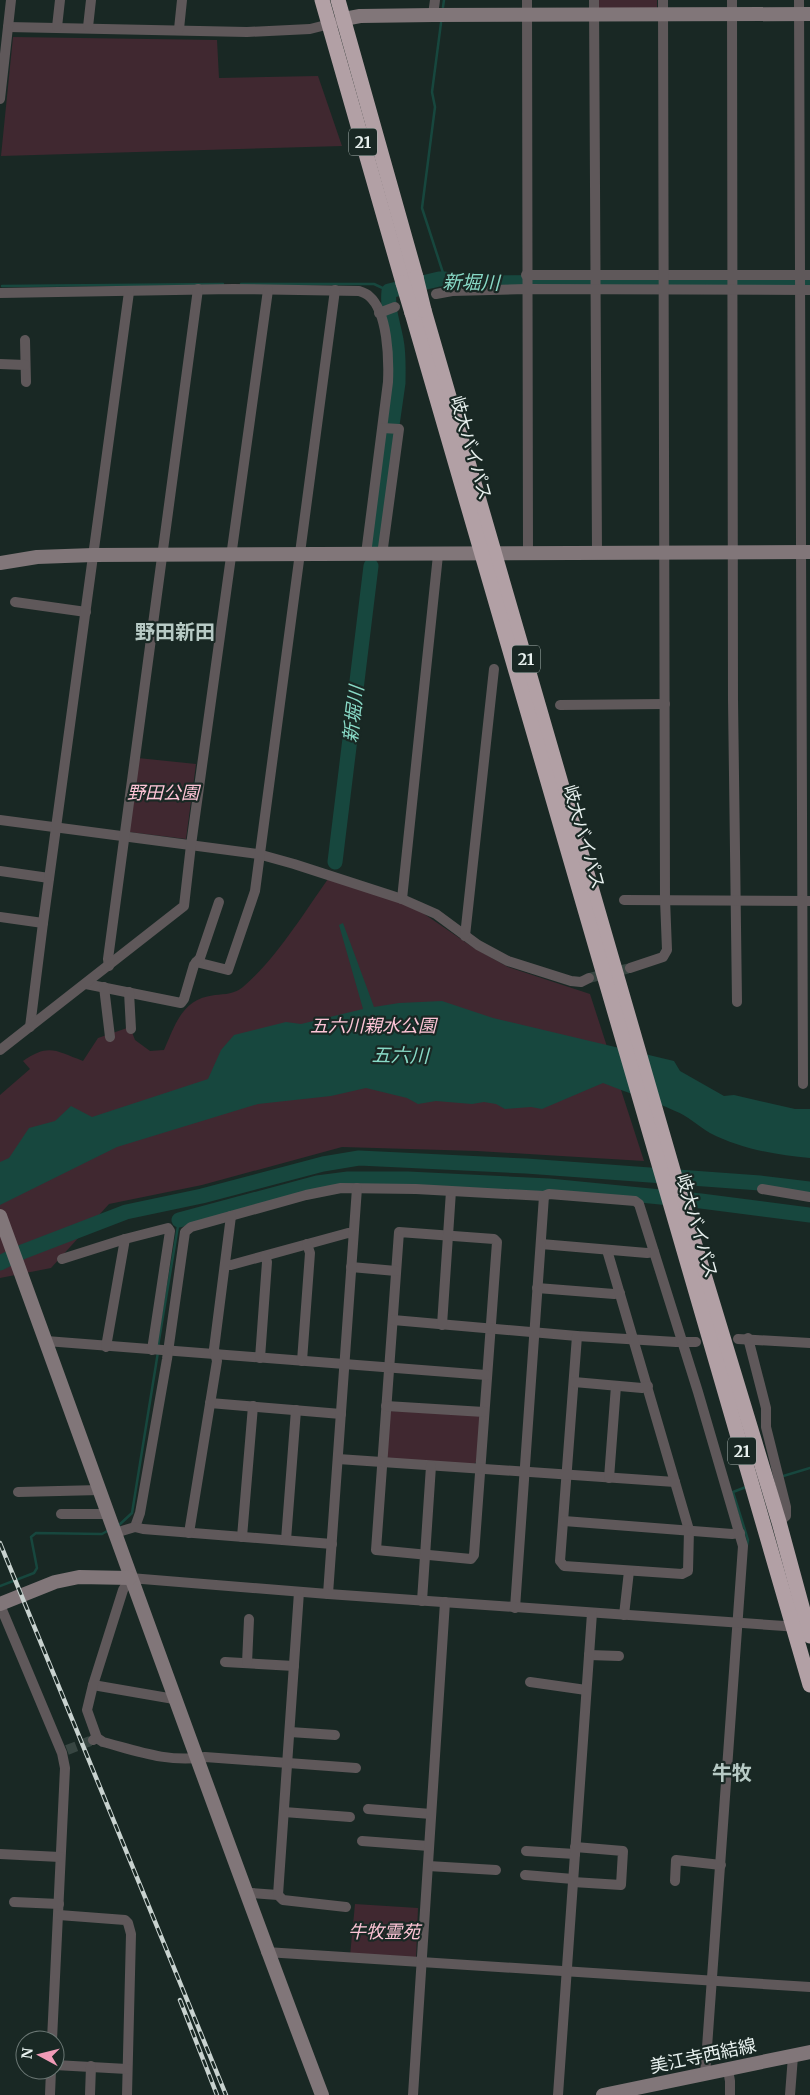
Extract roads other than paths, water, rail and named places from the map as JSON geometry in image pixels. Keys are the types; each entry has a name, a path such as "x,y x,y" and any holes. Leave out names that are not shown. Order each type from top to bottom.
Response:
{"highway":[{"name":"岐大バイパス","path":"322,0 409,280 680,1216 805,1630"},
{"name":"岐大バイパス","path":"338,0 409,280"},
{"name":"岐大バイパス","path":"680,1216 779,1522 805,1630 810,1685"}],"street":[{"path":"0,99 3,52 11,0"},
{"path":"57,27 60,0"},
{"path":"88,27 91,0"},
{"path":"179,29 182,0"},
{"path":"433,15 435,0"},
{"path":"526,0 528,554"},
{"path":"594,0 597,554"},
{"path":"8,27 263,31 310,29 360,16 594,15 663,7 803,9 803,282 806,552 804,1084"},
{"path":"630,968 663,957 667,950 665,900 663,7"},
{"path":"732,7 733,552 737,1002"},
{"path":"526,282 803,282"},
{"path":"436,294 526,282 803,282"},
{"path":"109,966 108,959 124,836 198,289"},
{"path":"0,293 129,292 198,289 359,290 369,295 381,312 389,362 383,428 366,554"},
{"path":"0,1050 184,906 190,845 268,290"},
{"path":"196,962 228,970 255,890 258,854 335,290"},
{"path":"30,1027 129,292"},
{"path":"381,312 396,307"},
{"path":"25,340 26,382"},
{"path":"0,364 25,365"},
{"path":"382,554 399,429 383,428"},
{"path":"0,564 37,557 93,555 298,556 806,552"},
{"path":"402,899 438,555"},
{"path":"15,602 86,612"},
{"path":"465,936 494,668"},
{"path":"560,706 665,704"},
{"path":"0,820 258,854 302,866 402,899 436,914 465,936 508,961 523,967 571,981 581,982 589,978"},
{"path":"0,871 49,878"},
{"path":"624,900 806,901"},
{"path":"86,984 181,1002 184,999 196,962 200,958 219,902"},
{"path":"0,917 43,923"},
{"path":"104,987 110,1036"},
{"path":"129,992 132,1029"},
{"path":"136,1527 168,1352 185,1232 190,1227 306,1195 341,1188 544,1196 549,1194 635,1201 639,1204 743,1546 706,2075"},
{"path":"328,1594 357,1188"},
{"path":"762,1190 810,1197"},
{"path":"442,1325 451,1191"},
{"path":"515,1608 544,1196"},
{"path":"0,1216 266,1952 322,2095"},
{"path":"189,1532 217,1361 214,1349 231,1216"},
{"path":"62,1259 125,1239 168,1228 170,1231 152,1350"},
{"path":"399,1232 448,1236 494,1239 497,1242 474,1554 470,1559 376,1550 399,1232"},
{"path":"226,1265 231,1266 348,1233 354,1234"},
{"path":"106,1347 125,1239"},
{"path":"302,1361 310,1253 307,1244"},
{"path":"541,1244 654,1252"},
{"path":"577,1336 560,1561 564,1566 682,1574 688,1571 689,1530 608,1250"},
{"path":"260,1358 267,1262 265,1256"},
{"path":"351,1267 396,1271"},
{"path":"537,1288 620,1293"},
{"path":"393,1320 577,1336 696,1342"},
{"path":"779,1522 786,1516 786,1507 766,1427 766,1408 743,1339 810,1343"},
{"path":"46,1341 486,1376"},
{"path":"574,1382 642,1388 648,1386"},
{"path":"609,1478 616,1386"},
{"path":"210,1403 341,1414"},
{"path":"242,1537 253,1406"},
{"path":"386,1406 484,1412"},
{"path":"286,1540 296,1410"},
{"path":"338,1459 675,1482"},
{"path":"422,1601 431,1466"},
{"path":"18,1492 100,1490"},
{"path":"61,1514 103,1514 108,1512"},
{"path":"564,1522 740,1533"},
{"path":"115,1533 136,1527 332,1544"},
{"path":"624,1615 629,1570"},
{"path":"53,2030 65,1751 0,1604 55,1582 79,1577 130,1578 737,1623 805,1630"},
{"path":"130,1578 123,1590 87,1710 95,1739 153,1756 186,1760 205,1757 356,1768"},
{"path":"300,1592 278,1895 282,1900 346,1907"},
{"path":"413,2095 445,1602"},
{"path":"558,2095 592,1613"},
{"path":"247,1663 249,1619"},
{"path":"589,1655 619,1656"},
{"path":"226,1662 294,1666"},
{"path":"530,1682 586,1690"},
{"path":"93,1685 174,1699"},
{"path":"290,1732 335,1735"},
{"path":"368,1809 431,1814"},
{"path":"284,1812 350,1816"},
{"path":"362,1841 429,1846"},
{"path":"525,1875 621,1885 623,1852 526,1851"},
{"path":"0,1854 60,1857"},
{"path":"674,1881 676,1860 721,1865"},
{"path":"428,1866 496,1870"},
{"path":"246,1894 278,1895"},
{"path":"14,1902 59,1904"},
{"path":"59,1914 124,1920 128,1923 131,1934 127,2095"},
{"path":"266,1952 810,1987"},
{"name":"美江寺西結線","path":"603,2095 628,2093 810,2052"},
{"path":"790,2095 793,2056"},
{"path":"65,2065 127,2069"},
{"path":"90,2095 91,2066"},
{"path":"728,2070 730,2095"},
{"path":"50,2095 51,2080"}],"water":[{"path":"343,923 374,1007 399,1003 442,1001 493,1018 674,1061 680,1071 724,1096 734,1095 795,1109 810,1109 810,1158 772,1153 722,1139 680,1113 603,1083 542,1109 531,1107 505,1109 496,1104 484,1102 472,1104 436,1101 418,1104 407,1098 366,1088 331,1096 258,1104 117,1147 0,1205 0,1162 9,1158 29,1128 55,1121 71,1106 92,1117 208,1079 221,1050 234,1035 286,1022 301,1024 363,1009 339,925"}],"waterway":[{"path":"443,7 444,0"},
{"path":"441,23 432,92 435,107 422,208 445,279"},
{"name":"新堀川","path":"375,544 398,383 398,351 390,310 389,291 439,279 445,279 454,283 810,281"},
{"path":"2,286 223,284"},
{"path":"241,284 374,284 389,291"},
{"name":"新堀川","path":"335,862 371,566"},
{"name":"五六川","path":"0,1263 22,1252 126,1212 202,1196 323,1164 359,1158 526,1166 760,1183 810,1189"},
{"path":"179,1220 317,1183 348,1179 408,1179 549,1186 701,1201 810,1215"},
{"path":"158,1346 179,1220"},
{"path":"118,1526 132,1513 158,1352"},
{"path":"780,1477 810,1468"},
{"path":"746,1487 733,1492 748,1540 747,1545"},
{"path":"0,1586 34,1573 37,1568 31,1537 36,1533 102,1534 109,1530"}],"tunnel":[{"path":"589,978 630,968"},
{"path":"67,1750 93,1740"}],"railway":[{"path":"0,1543 226,2095"},
{"path":"180,2000 217,2095"}],"district":[{"name":"野田新田","path":"175,632"},
{"name":"牛牧","path":"732,1773"}],"park label":[{"name":"野田公園","path":"163,793"},
{"name":"五六川親水公園","path":"373,1026"},
{"name":"牛牧霊苑","path":"384,1932"}]}
